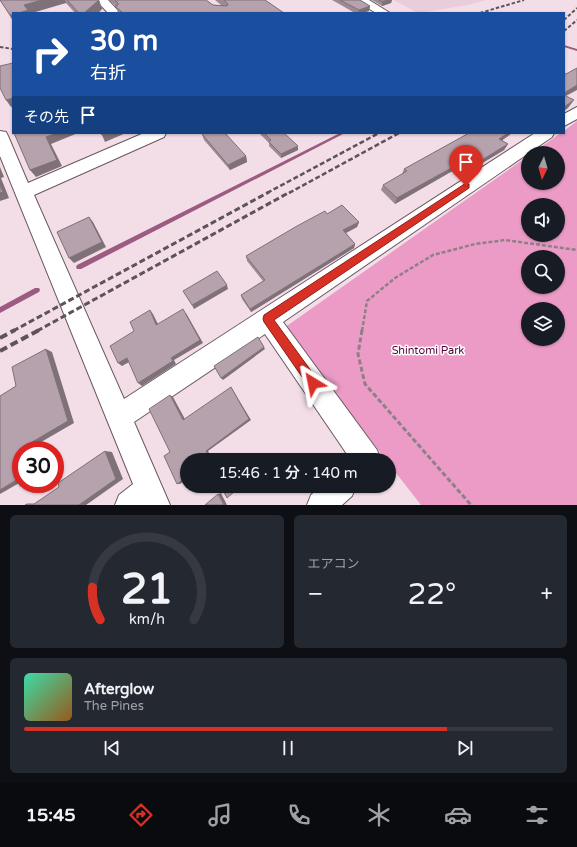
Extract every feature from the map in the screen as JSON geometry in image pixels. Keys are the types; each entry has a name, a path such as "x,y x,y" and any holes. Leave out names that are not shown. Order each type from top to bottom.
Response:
{"street":[{"path":"102,0 113,12"},
{"path":"361,0 382,12"},
{"path":"565,120 577,112"},
{"path":"24,192 133,138 153,134"},
{"path":"119,417 545,134"},
{"path":"0,136 119,417 144,500"},
{"path":"268,319 362,453"},
{"path":"321,505 334,493"}],"path":[{"path":"471,505 365,384 358,354 367,301 395,278 433,255 475,244 505,240 577,250"}],"shaded area":[{"path":"393,0 487,0 468,5 416,12"}],"green space":[{"name":"Shintomi Park","path":"577,121 577,505 421,505 396,473 396,453 381,453 284,328 521,161 521,190 565,190 565,146 542,146 560,134 565,134 565,130"}],"building":[{"path":"0,0 42,0 24,5 28,10 22,12 12,12 12,15 10,15"},
{"path":"67,0 99,0 85,12 78,12"},
{"path":"115,0 206,0 213,5 227,6 228,4 224,0 265,0 283,12 122,12 115,6 118,5"},
{"path":"340,0 360,0 370,6 359,10"},
{"path":"12,63 12,98 6,100 0,88 0,66"},
{"path":"577,68 577,85 565,92 565,74"},
{"path":"565,96 574,100 565,106"},
{"path":"14,134 54,134 46,137 57,160 30,170"},
{"path":"202,134 226,134 246,156 228,165"},
{"path":"265,134 285,134 298,146 281,154 269,142 271,140"},
{"path":"467,134 506,134 499,139 508,144 477,163 475,162 469,165 464,161 397,198 383,185 407,171 404,169"},
{"path":"0,185 3,192 0,193"},
{"path":"342,205 359,222 343,230 355,244 250,309 241,295 265,280 246,256 325,211 327,214"},
{"path":"89,217 102,242 69,258 57,232"},
{"path":"217,271 227,285 192,305 183,291"},
{"path":"183,309 200,340 171,358 173,361 138,383 127,358 118,363 110,346 134,331 130,322 150,310 156,325"},
{"path":"258,337 264,347 221,378 214,366"},
{"path":"46,349 68,421 34,441 12,441 12,483 0,490 0,396 16,386 12,367"},
{"path":"231,387 249,419 206,451 207,453 180,453 180,482 177,484 164,456 170,452 149,409 170,395 183,420"},
{"path":"105,451 116,479 79,505 25,505 34,504 50,493 64,493 64,479"},
{"path":"224,493 233,493 227,498"},
{"path":"218,494 224,505 205,505"}],"waterway":[{"path":"565,46 577,50"},
{"path":"79,267 341,134"},
{"path":"0,310 37,290"}],"railway":[{"path":"483,12 524,0"},
{"path":"565,19 577,8"},
{"path":"565,30 577,20"},
{"path":"0,47 12,49"},
{"path":"267,193 377,134"},
{"path":"289,193 397,134"},
{"path":"13,331 269,192"},
{"path":"37,331 290,192"},
{"path":"0,338 15,330"},
{"path":"0,351 39,330"}],"route":[{"path":"313,383 268,319 466,186"}]}
